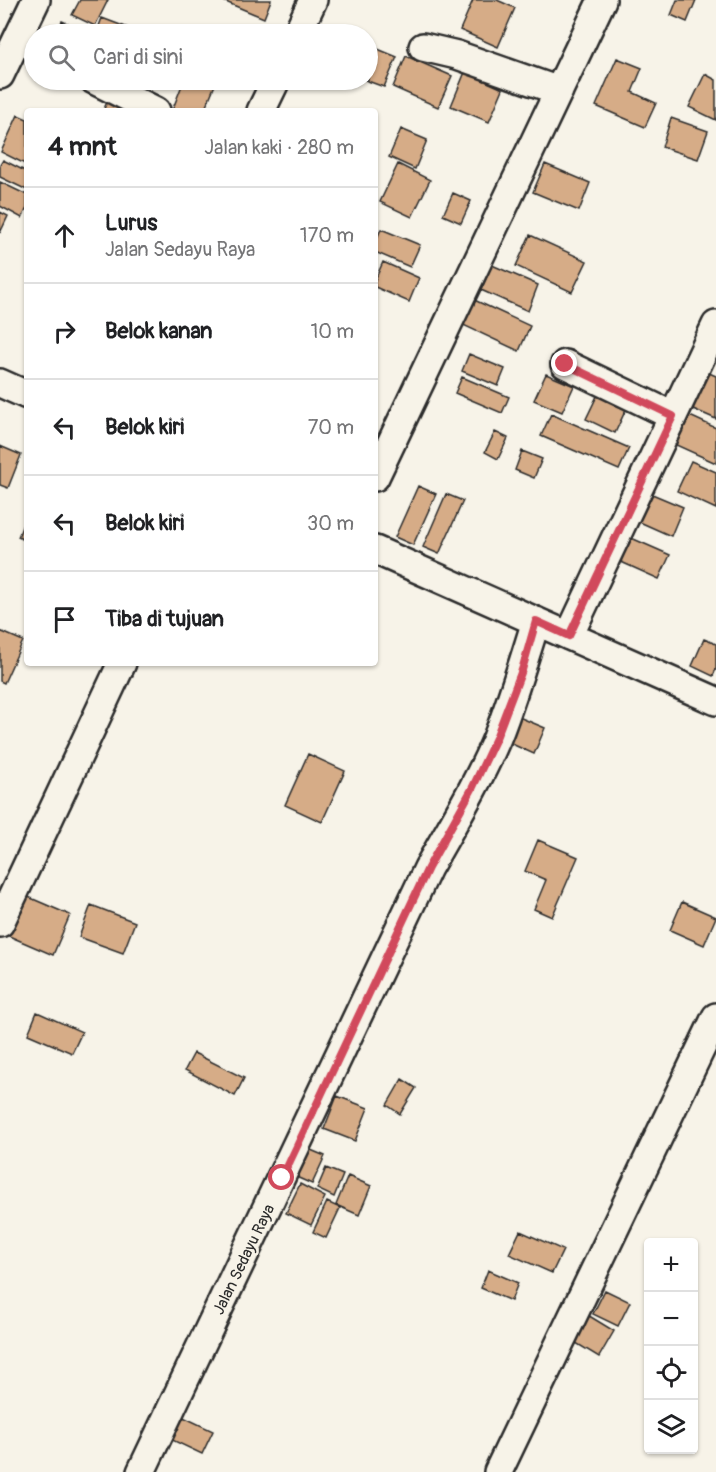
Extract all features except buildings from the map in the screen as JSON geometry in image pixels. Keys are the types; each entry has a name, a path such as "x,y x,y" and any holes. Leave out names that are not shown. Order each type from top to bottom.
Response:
{"street":[{"path":"31,24 36,0"},
{"path":"302,24 313,0"},
{"path":"378,471 602,0"},
{"path":"0,75 24,46"},
{"path":"423,47 457,55 558,91"},
{"path":"114,90 150,108"},
{"path":"262,108 271,90"},
{"path":"569,636 716,325"},
{"path":"565,364 673,416"},
{"path":"0,383 24,394"},
{"path":"378,551 716,701"},
{"name":"Jalan Sedayu Raya","path":"141,1472 428,868 472,789 496,738 522,670 536,621"},
{"path":"0,923 121,666"},
{"path":"498,1472 716,1017"}],"route":[{"path":"282,1178 428,868 472,789 496,738 522,670 536,621 569,636 673,416 565,364"}]}
